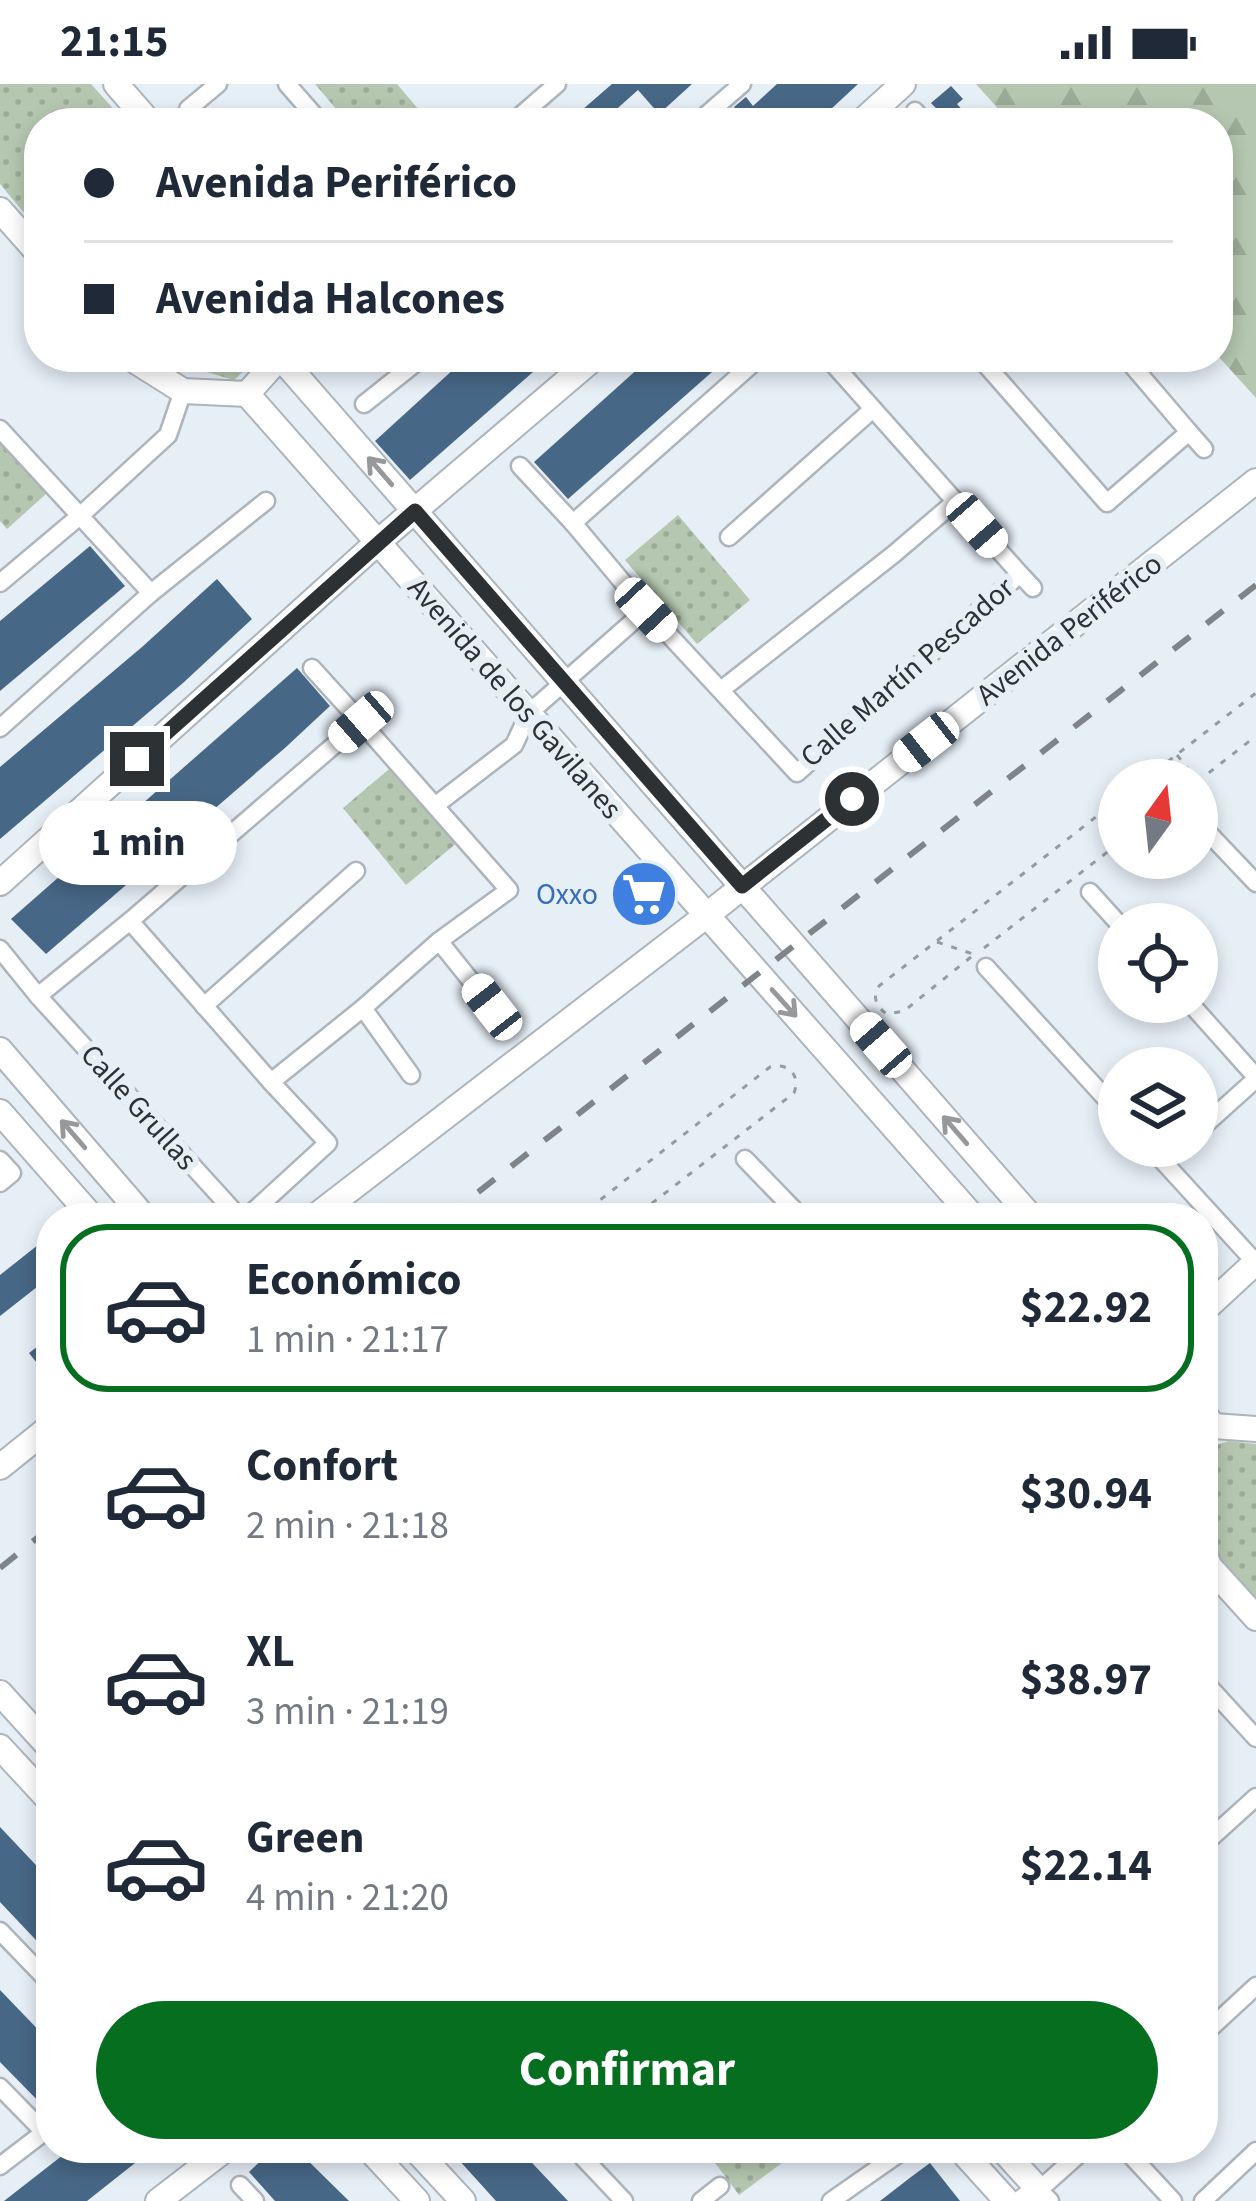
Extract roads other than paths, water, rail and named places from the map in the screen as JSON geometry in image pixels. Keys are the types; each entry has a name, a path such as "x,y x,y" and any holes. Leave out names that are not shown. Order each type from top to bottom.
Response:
{"main road":[{"path":"116,84 137,108"},
{"path":"877,108 904,84"},
{"path":"0,210 24,237"},
{"path":"153,372 183,391 248,394"},
{"name":"Avenida de los Gavilanes","path":"267,372 248,394 961,1203"},
{"name":"Avenida de los Gavilanes","path":"293,372 1019,1203"},
{"path":"0,883 378,542 577,372"},
{"name":"Avenida Periférico","path":"332,1203 1256,481"},
{"path":"817,1040 851,1010"},
{"path":"0,1050 133,1203"},
{"path":"0,1112 80,1203"},
{"path":"1218,1297 1256,1263"},
{"path":"1218,1426 1256,1429"},
{"path":"0,1467 36,1438"},
{"path":"1218,1577 1256,1618"},
{"path":"0,1693 36,1733"},
{"path":"30,1726 1,1748 36,1786"},
{"path":"158,2201 207,2163"},
{"path":"382,2163 417,2201"},
{"path":"429,2163 463,2201"},
{"path":"973,2163 1007,2201"},
{"path":"1012,2163 1038,2197"}],"street":[{"path":"189,108 218,84"},
{"path":"287,84 308,108"},
{"path":"529,108 557,84"},
{"path":"715,108 742,84"},
{"path":"364,404 404,372"},
{"path":"573,523 743,372"},
{"name":"Calle Martín Pescador","path":"520,466 797,773 1026,581 840,372"},
{"path":"992,372 1107,502 1189,432"},
{"path":"1138,372 1204,449"},
{"path":"0,583 168,435 183,391"},
{"path":"730,537 873,409"},
{"path":"0,429 151,593"},
{"path":"0,728 151,593 266,501"},
{"path":"721,690 956,501"},
{"path":"436,805 514,745 529,713 646,610"},
{"path":"272,1082 439,941 509,890 312,668"},
{"path":"38,996 361,722"},
{"path":"1218,842 1256,883"},
{"path":"204,1006 356,871"},
{"path":"1090,892 1100,903"},
{"name":"Calle Grullas","path":"130,921 328,1143 260,1203"},
{"path":"439,941 492,1007"},
{"name":"Calle Grullas","path":"0,949 229,1203"},
{"path":"980,961 1098,1090"},
{"path":"363,1009 411,1075"},
{"path":"1208,1023 1256,1078 1218,1113"},
{"path":"745,1159 788,1203"},
{"path":"0,1160 12,1172 0,1183"},
{"path":"1169,1167 1201,1203"},
{"path":"1218,1221 1256,1263"},
{"path":"1218,1696 1256,1738"},
{"path":"1218,1831 1256,1797"},
{"path":"0,1930 36,1968"},
{"path":"1218,2021 1256,1986"},
{"path":"0,2086 36,2119"},
{"path":"0,2167 36,2139"},
{"path":"1203,2201 1256,2151"},
{"path":"593,2163 624,2201"},
{"path":"831,2201 885,2163"},
{"path":"1038,2197 1071,2163"},
{"path":"1138,2163 1173,2201"},
{"path":"240,2185 255,2201"},
{"path":"700,2201 720,2186"}],"railway":[{"path":"464,1203 1256,585"},
{"path":"0,1568 36,1539"}],"place":[{"name":"Oxxo","path":"644,894"}]}
